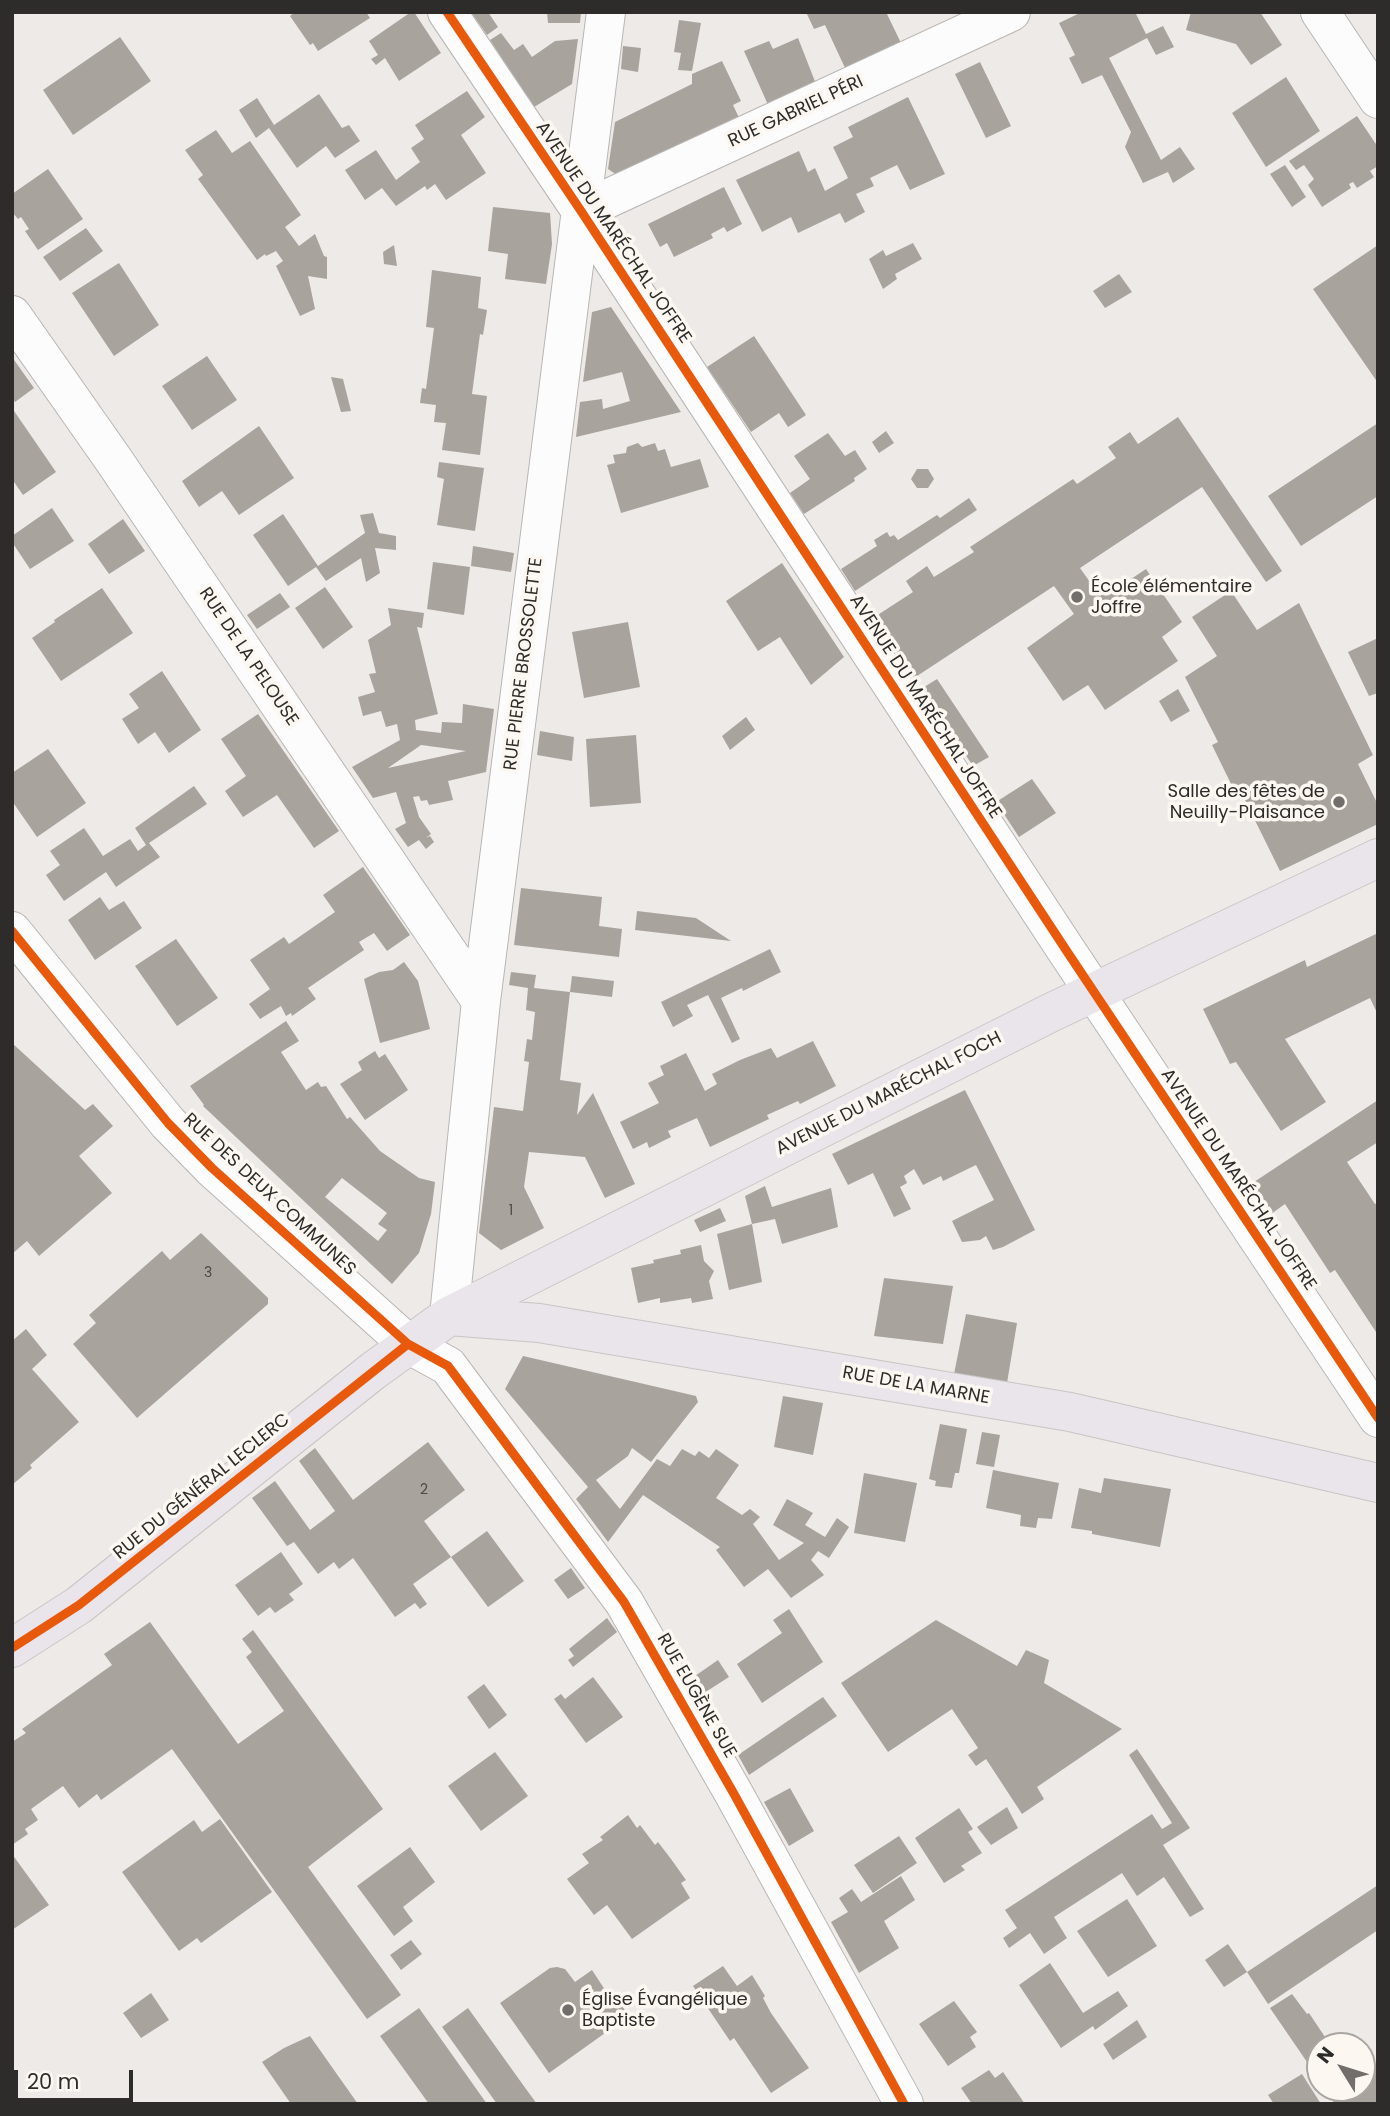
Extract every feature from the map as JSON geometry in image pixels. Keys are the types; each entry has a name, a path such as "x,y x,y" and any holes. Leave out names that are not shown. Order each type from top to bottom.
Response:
{"main road":[{"name":"AVENUE DU MARÉCHAL FOCH","path":"408,1344 449,1316 1052,1012 1378,858"},
{"name":"RUE DE LA MARNE","path":"449,1316 539,1323 1070,1412 1378,1483"},
{"name":"RUE DU GÉNÉRAL LECLERC","path":"12,1648 79,1605 408,1344"}],"street":[{"name":"AVENUE DU MARÉCHAL JOFFRE","path":"447,12 1378,1418"},
{"name":"RUE PIERRE BROSSOLETTE","path":"449,1316 481,1001 606,12"},
{"name":"RUE GABRIEL PÉRI","path":"581,212 1011,12"},
{"path":"1320,12 1378,99"},
{"name":"RUE DE LA PELOUSE","path":"12,315 113,459 481,1001"},
{"name":"RUE DES DEUX COMMUNES","path":"12,931 168,1123 212,1168 408,1344"},
{"name":"RUE EUGÈNE SUE","path":"408,1344 448,1366 624,1602 904,2104"}],"building":[{"path":"295,12 366,12 370,18 318,51 313,43 310,45 290,16"},
{"path":"414,12 441,53 399,81 385,58 376,65 371,59 378,55 369,41"},
{"path":"471,12 488,12 498,27 487,35"},
{"path":"547,12 581,12 580,23 548,23"},
{"path":"806,12 886,12 901,43 846,70 825,25 814,29"},
{"path":"1082,12 1135,12 1146,34 1163,26 1174,47 1156,55 1147,38 1109,58 1161,160 1180,147 1195,169 1173,183 1168,172 1143,183 1125,147 1131,132 1102,75 1082,84 1069,58 1075,55 1059,23"},
{"path":"1191,12 1260,12 1282,45 1251,65 1236,44 1186,30"},
{"path":"679,20 701,23 692,71 678,70 681,53 674,52"},
{"path":"501,33 514,50 523,44 532,57 555,41 578,39 572,84 534,107 490,40"},
{"path":"120,37 151,81 73,135 43,90"},
{"path":"798,38 816,84 769,107 744,51 769,41 773,49"},
{"path":"623,46 641,48 638,72 621,69"},
{"path":"722,61 741,101 733,105 741,122 623,179 608,169 615,122 692,84 692,74"},
{"path":"980,62 1011,126 986,138 955,74"},
{"path":"1286,77 1320,131 1266,167 1232,113"},
{"path":"467,91 485,117 461,135 486,173 446,200 435,184 427,190 425,186 396,206 382,188 365,200 345,170 376,150 396,180 420,162 411,148 424,139 415,125"},
{"path":"319,94 342,128 349,125 360,141 335,158 326,146 297,168 269,128 256,138 239,110 257,98 274,125"},
{"path":"908,97 945,174 910,190 897,165 870,178 874,186 856,194 865,212 845,223 840,213 798,233 791,217 762,232 736,180 799,151 808,172 815,168 825,191 848,178 833,147 853,137 848,127"},
{"path":"1357,116 1378,147 1378,166 1370,171 1374,177 1357,188 1353,182 1349,184 1351,188 1322,207 1308,185 1314,179 1304,165 1296,170 1289,161"},
{"path":"216,130 232,153 250,141 301,215 285,227 299,246 315,234 324,256 327,257 327,279 308,276 315,309 300,316 276,266 283,261 276,251 257,260 198,179 203,175 185,150"},
{"path":"1285,165 1306,197 1292,207 1270,174"},
{"path":"48,169 83,219 38,250 25,231 29,229 21,217 18,219 12,212 12,194"},
{"path":"724,187 742,224 727,232 724,227 711,234 713,238 674,257 667,243 660,247 648,224"},
{"path":"493,207 550,213 552,244 546,284 505,279 508,254 488,251"},
{"path":"86,228 103,251 60,281 43,257"},
{"path":"913,243 922,259 895,274 897,279 883,289 869,259 883,250 886,256"},
{"path":"394,245 397,266 384,264 383,252"},
{"path":"1378,245 1378,383 1313,289"},
{"path":"119,263 159,325 114,356 72,293"},
{"path":"432,270 481,277 478,308 487,310 483,335 480,334 472,394 487,396 480,455 442,450 446,423 434,422 436,405 420,403 422,388 426,389 434,328 426,327"},
{"path":"1119,274 1132,292 1105,308 1093,291"},
{"path":"611,307 681,412 576,437 580,402 602,399 603,409 630,401 622,372 583,382 592,312"},
{"path":"754,336 806,415 788,427 779,413 751,432 707,367"},
{"path":"207,356 237,400 192,430 162,386"},
{"path":"12,357 34,388 15,402 12,397"},
{"path":"331,377 343,379 351,411 341,412"},
{"path":"12,408 56,472 23,495 12,479"},
{"path":"1178,417 1282,571 1266,582 1202,487 1080,568 1100,596 1146,569 1182,622 1162,637 1178,661 1105,710 1088,685 1063,701 1027,648 1074,614 1054,586 914,678 873,618 913,592 906,581 927,566 934,577 974,552 970,547 1073,479 1077,484 1116,458 1108,447 1130,432 1138,444"},
{"path":"1378,423 1378,496 1301,546 1268,496"},
{"path":"259,426 294,478 239,515 222,491 199,507 182,481"},
{"path":"886,431 894,443 879,453 872,442"},
{"path":"828,433 845,456 855,450 867,469 854,478 855,481 804,514 790,493 810,479 794,456"},
{"path":"638,443 642,447 655,443 658,451 665,449 671,467 700,459 709,487 621,513 607,465 615,463 613,455 626,453 627,447"},
{"path":"439,462 484,468 475,531 437,525 444,479 437,477"},
{"path":"917,469 928,469 934,479 928,488 917,488 911,479"},
{"path":"969,498 977,510 855,591 841,569 877,546 874,540 887,532 890,537 894,535 898,540 937,515 940,518"},
{"path":"52,508 74,541 30,569 12,542 12,536"},
{"path":"373,513 379,533 396,536 396,550 375,548 380,573 366,582 361,558 326,581 316,567 288,586 253,535 283,514 318,566 365,533 360,515"},
{"path":"123,519 145,551 109,574 88,544"},
{"path":"473,546 514,553 511,572 471,566"},
{"path":"433,562 470,567 464,615 427,609"},
{"path":"782,563 844,657 811,685 780,637 758,651 726,601"},
{"path":"325,587 353,627 323,649 295,608"},
{"path":"102,588 133,633 61,681 32,638"},
{"path":"1231,591 1257,630 1299,603 1373,755 1358,764 1378,805 1378,824 1280,871 1242,794 1237,796 1212,745 1218,742 1185,677 1217,656 1192,617"},
{"path":"280,593 290,607 257,629 247,615"},
{"path":"388,608 424,613 422,628 417,627 438,714 415,720 416,730 441,733 442,722 462,723 463,704 494,709 486,772 448,781 453,800 429,805 427,800 421,801 419,796 413,797 419,817 431,834 426,838 430,836 434,842 426,849 419,840 408,847 395,829 406,823 396,792 373,798 352,767 400,740 397,724 386,727 381,711 363,716 358,697 375,692 369,674 376,673 368,640 391,625","holes":["421,745 466,751 388,768"]},
{"path":"628,622 640,687 584,698 572,632"},
{"path":"1378,638 1378,693 1369,696 1348,652"},
{"path":"162,671 201,730 169,753 155,732 138,744 122,719 139,708 129,694"},
{"path":"937,679 989,757 973,766 921,689"},
{"path":"1178,689 1190,711 1171,722 1159,701"},
{"path":"258,714 339,831 314,848 277,795 243,817 225,791 246,776 221,739"},
{"path":"746,717 755,730 730,750 722,736"},
{"path":"540,731 574,737 572,761 537,755"},
{"path":"636,735 641,803 590,807 586,739"},
{"path":"48,749 86,803 37,837 12,801 12,773"},
{"path":"1032,779 1056,813 1019,837 996,802"},
{"path":"194,786 207,804 149,843 160,857 116,887 106,872 64,901 46,875 60,865 50,851 84,828 103,856 130,839 138,851 146,845 135,828"},
{"path":"363,867 410,935 387,951 374,933 359,942 364,950 308,988 316,999 292,1016 291,1013 286,1016 281,1006 260,1019 249,1004 270,989 250,960 284,937 289,944 335,912 323,895"},
{"path":"521,888 602,897 599,926 622,929 619,957 514,945"},
{"path":"100,897 109,910 124,901 142,928 95,960 68,920"},
{"path":"637,911 696,918 731,941 635,930"},
{"path":"1378,933 1378,1015 1370,998 1285,1039 1326,1102 1281,1131 1236,1062 1230,1064 1203,1009 1305,960 1307,967"},
{"path":"176,939 218,998 177,1026 135,966"},
{"path":"770,949 781,972 743,991 742,988 721,998 740,1039 732,1043 708,995 687,1005 693,1016 673,1027 661,1002"},
{"path":"404,962 418,981 430,1029 380,1043 364,979 379,972 393,970"},
{"path":"511,972 536,975 534,988 570,992 560,1080 581,1083 577,1115 593,1093 635,1184 605,1198 585,1157 529,1152 524,1187 544,1228 501,1250 479,1233 494,1107 523,1111 529,1062 524,1061 527,1039 532,1040 535,1012 526,1010 528,988 509,985"},
{"path":"572,976 614,981 612,997 570,992"},
{"path":"286,1021 299,1041 281,1052 306,1090 318,1082 321,1087 326,1086 347,1119 350,1117 380,1151 419,1178 435,1182 431,1214 419,1253 392,1284 203,1106 190,1086","holes":["342,1178 387,1213 378,1224 387,1230 378,1241 325,1197"]},
{"path":"813,1041 836,1086 800,1104 798,1101 767,1115 769,1119 710,1147 697,1118 668,1131 671,1137 649,1148 647,1142 633,1149 620,1122 659,1103 648,1083 664,1075 660,1066 686,1053 705,1091 717,1084 712,1074 740,1060 771,1048 777,1058"},
{"path":"12,1043 85,1110 93,1104 113,1126 79,1156 112,1193 39,1256 27,1241 12,1254"},
{"path":"375,1051 379,1058 385,1054 408,1090 365,1120 340,1084 362,1070 358,1062"},
{"path":"965,1090 1035,1230 993,1250 986,1236 980,1240 962,1242 952,1221 994,1200 976,1165 943,1181 941,1176 923,1185 914,1169 904,1176 907,1183 900,1187 911,1209 894,1217 873,1173 848,1185 832,1154"},
{"path":"1378,1100 1378,1142 1347,1162 1375,1204 1378,1203 1378,1335 1335,1270 1330,1273 1285,1204 1271,1214 1251,1184"},
{"path":"765,1186 772,1207 831,1188 838,1227 782,1244 775,1219 752,1224 745,1196"},
{"path":"720,1208 726,1221 700,1232 694,1220"},
{"path":"752,1224 762,1282 729,1290 717,1234"},
{"path":"201,1233 268,1298 268,1304 137,1418 73,1344 96,1323 89,1315 162,1251 170,1260"},
{"path":"701,1245 704,1261 714,1271 709,1281 713,1299 692,1303 691,1298 660,1303 660,1298 638,1303 631,1268 654,1263 653,1260 681,1254 680,1250"},
{"path":"884,1278 953,1286 943,1344 874,1336"},
{"path":"966,1314 1017,1323 1007,1383 954,1374"},
{"path":"26,1329 47,1355 32,1369 79,1422 30,1465 32,1468 12,1485 12,1341"},
{"path":"523,1356 696,1396 698,1402 651,1462 632,1448 628,1456 596,1480 620,1509 657,1459 670,1466 682,1449 695,1456 699,1451 709,1458 716,1449 739,1465 716,1498 742,1515 750,1509 760,1517 753,1524 779,1560 804,1543 773,1525 787,1499 813,1513 805,1525 825,1537 837,1518 849,1527 829,1558 818,1551 811,1560 824,1575 791,1598 768,1569 744,1587 716,1550 720,1547 643,1495 608,1542 576,1499 588,1487 505,1389"},
{"path":"783,1396 823,1403 813,1455 774,1447"},
{"path":"940,1424 967,1429 959,1473 955,1473 952,1488 935,1486 936,1481 929,1479"},
{"path":"982,1432 1000,1435 994,1467 976,1464"},
{"path":"428,1442 465,1490 424,1521 451,1557 413,1584 427,1604 420,1609 415,1603 395,1617 353,1558 339,1569 334,1562 318,1574 294,1542 287,1546 252,1498 275,1481 310,1530 335,1511 299,1461 315,1448 353,1500"},
{"path":"993,1470 1059,1483 1052,1519 1038,1518 1036,1528 1020,1526 1021,1515 986,1508"},
{"path":"864,1473 917,1483 905,1542 854,1533"},
{"path":"1104,1478 1171,1489 1160,1547 1071,1528 1079,1488 1101,1493"},
{"path":"487,1531 524,1581 488,1607 451,1557"},
{"path":"281,1552 303,1584 289,1594 294,1600 275,1613 270,1607 258,1616 235,1585"},
{"path":"571,1568 585,1588 568,1599 554,1580"},
{"path":"789,1609 823,1662 762,1703 737,1664 782,1633 773,1620"},
{"path":"607,1618 617,1632 573,1667 568,1660 574,1656 569,1649"},
{"path":"936,1620 1017,1666 1026,1650 1049,1660 1044,1683 1122,1729 1037,1787 1044,1799 1022,1814 986,1759 976,1766 968,1755 978,1748 952,1709 888,1752 841,1683"},
{"path":"150,1622 238,1744 284,1711 246,1657 252,1652 242,1639 253,1630 383,1809 308,1867 401,1995 367,2019 172,1749 101,1800 97,1794 79,1808 63,1786 31,1809 38,1820 25,1829 28,1834 12,1845 12,1742 26,1733 22,1729 112,1665 104,1654"},
{"path":"718,1660 729,1677 704,1693 695,1676"},
{"path":"593,1677 623,1717 586,1743 554,1699 561,1694 565,1699"},
{"path":"484,1684 507,1715 489,1729 467,1697"},
{"path":"823,1697 837,1716 749,1775 738,1755"},
{"path":"1137,1749 1190,1828 1163,1845 1204,1909 1190,1917 1164,1877 1137,1896 1122,1873 1054,1917 1067,1938 1044,1954 1030,1933 1009,1948 1003,1938 1017,1928 1005,1910 1152,1814 1162,1829 1172,1823 1129,1755"},
{"path":"495,1752 528,1796 481,1831 448,1786"},
{"path":"790,1788 814,1831 789,1846 764,1802"},
{"path":"1007,1807 1018,1828 991,1845 977,1827"},
{"path":"959,1808 973,1829 968,1832 982,1853 961,1866 965,1870 944,1883 915,1838"},
{"path":"628,1815 637,1828 640,1825 655,1845 658,1842 671,1859 686,1880 681,1883 690,1898 632,1939 607,1905 594,1915 567,1879 589,1863 582,1854 603,1840 600,1837"},
{"path":"220,1819 272,1892 201,1943 197,1938 179,1951 122,1872 194,1820 202,1832"},
{"path":"899,1836 917,1863 873,1893 854,1865"},
{"path":"410,1847 435,1882 403,1907 413,1921 394,1936 357,1886"},
{"path":"12,1854 49,1905 12,1930"},
{"path":"901,1876 915,1900 884,1921 899,1948 859,1973 831,1922 848,1912 839,1898 852,1889 861,1902"},
{"path":"1378,1885 1378,1930 1268,2004 1247,1972"},
{"path":"1127,1899 1157,1946 1108,1977 1077,1931"},
{"path":"411,1940 422,1954 401,1970 390,1955"},
{"path":"1228,1944 1247,1972 1224,1987 1205,1960"},
{"path":"1050,1963 1083,2013 1118,1991 1128,2006 1095,2030 1093,2026 1061,2048 1019,1985"},
{"path":"723,1966 737,1986 752,1975 765,1996 763,1998 771,2013 809,2068 771,2093 734,2038 730,2041 693,1986"},
{"path":"550,1968 565,1969 575,1982 592,1970 609,1996 613,1993 629,2016 549,2073 500,2003"},
{"path":"151,1993 169,2020 141,2038 123,2013"},
{"path":"1292,1994 1307,2014 1309,2013 1322,2032 1306,2032 1306,2061 1270,2008"},
{"path":"954,2001 977,2032 970,2037 976,2047 948,2066 919,2024"},
{"path":"419,2008 487,2104 429,2104 380,2036"},
{"path":"468,2008 537,2104 497,2104 442,2027"},
{"path":"1137,2020 1147,2037 1113,2060 1103,2044"},
{"path":"310,2036 358,2104 291,2104 262,2062"},
{"path":"1378,2063 1378,2104 1335,2104 1334,2102 1376,2102"},
{"path":"989,2070 995,2078 1003,2072 1025,2104 972,2104 961,2088"},
{"path":"1302,2074 1306,2080 1306,2102 1321,2104 1274,2104 1268,2095"}],"cycle path":[{"path":"447,12 1378,1418"},
{"path":"12,931 168,1123 212,1168 408,1344 448,1366 624,1602 734,1794 904,2104"},
{"path":"12,1648 79,1605 408,1344"}],"place":[{"name":"École élémentaire Joffre","path":"1077,597"},
{"name":"Salle des fêtes de Neuilly-Plaisance","path":"1339,802"},
{"name":"Église Évangélique Baptiste","path":"568,2010"}]}
